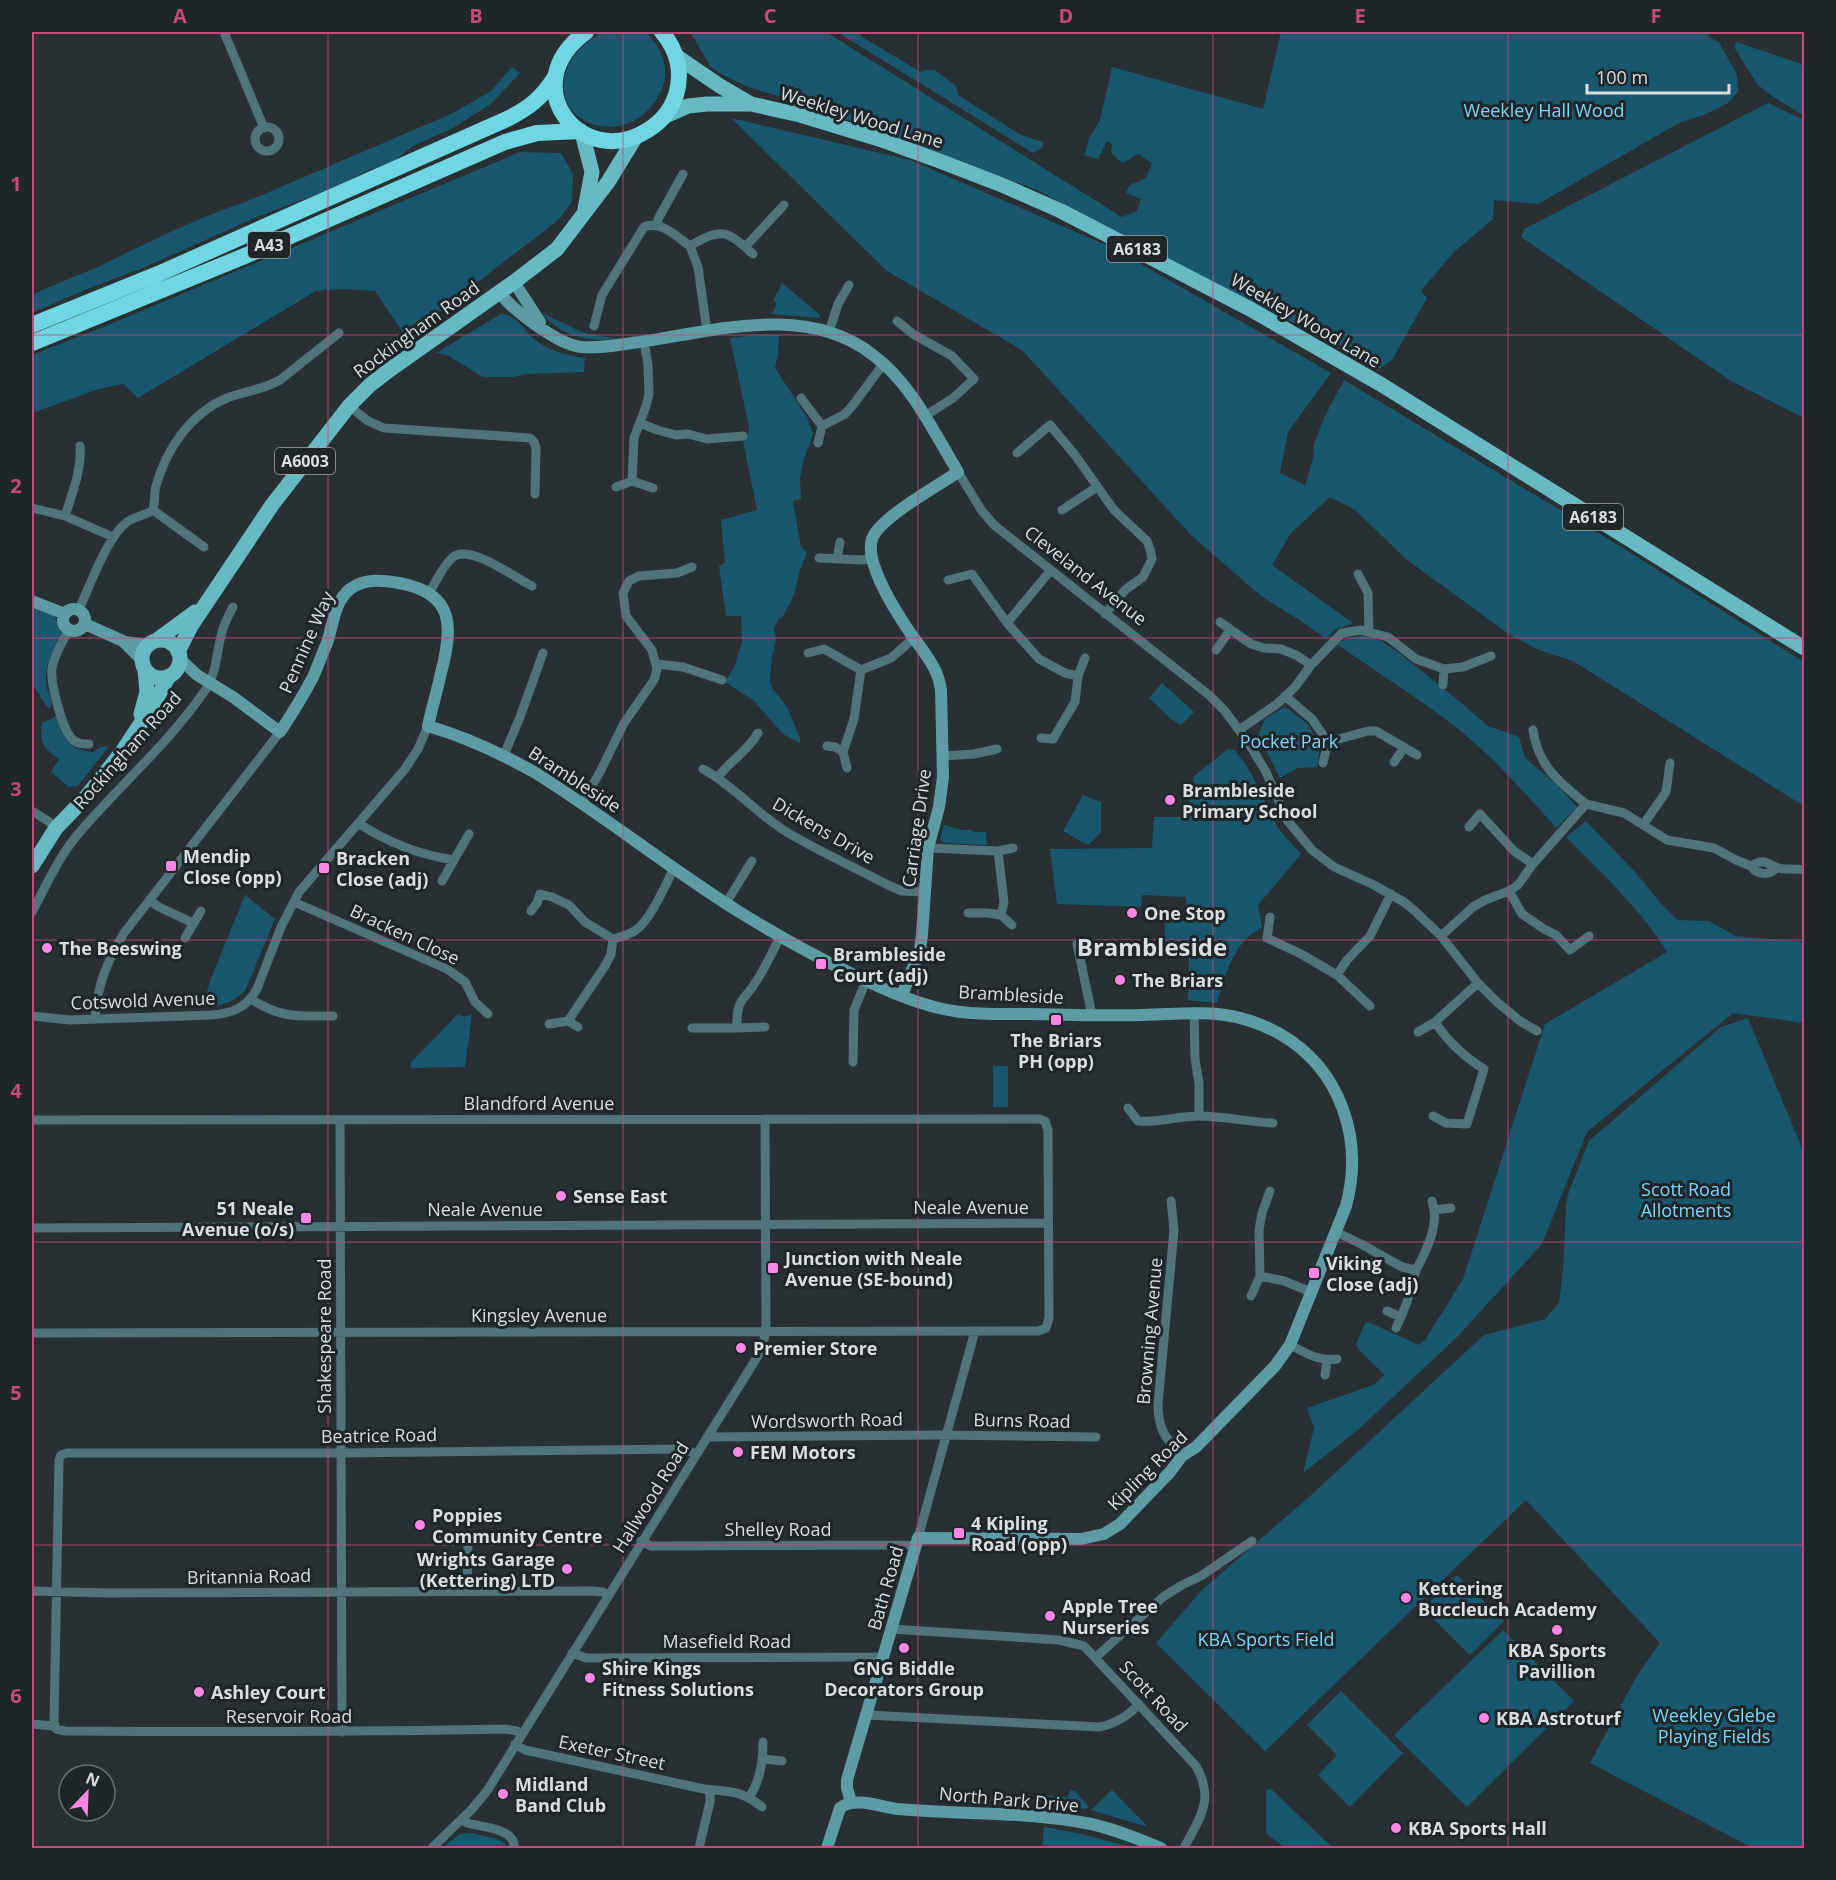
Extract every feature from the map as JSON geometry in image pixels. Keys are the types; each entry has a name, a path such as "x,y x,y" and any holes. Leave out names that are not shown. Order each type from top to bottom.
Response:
{"highway":[{"name":"A43","path":"32,325 158,274 522,112 545,93 568,50 586,32"},
{"name":"A43","path":"32,344 246,255 505,142 537,134 581,132 609,141 635,138 655,126 665,116 677,89 679,76 676,56 662,32"},
{"path":"555,77 555,95 561,112 572,126 581,132"}],"main road":[{"name":"Weekley Wood Lane","path":"676,56 751,104"},
{"name":"Weekley Wood Lane","path":"665,116 688,106 701,104 751,104 800,115 948,164 1060,211 1250,309 1382,385 1804,648"},
{"name":"Rockingham Road","path":"581,132 592,171 583,217"},
{"name":"Rockingham Road","path":"179,655 190,626 272,505 349,406 388,371 557,249 608,182 635,138"},
{"name":"Rockingham Road","path":"152,643 204,605"},
{"path":"170,642 179,655 177,670 171,675 156,677 143,665 144,650 152,643 170,642"},
{"name":"Rockingham Road","path":"135,731 147,692 143,665"},
{"name":"Rockingham Road","path":"32,866 56,828 86,797 122,752 171,675"}],"street":[{"path":"224,32 264,128"},
{"path":"657,225 658,219 683,174"},
{"path":"745,247 784,205"},
{"path":"594,326 602,295 623,264 636,238 644,227 652,224 674,234 690,246 698,267 707,332"},
{"path":"690,246 715,233 724,234 731,236 753,254"},
{"path":"514,282 547,333"},
{"path":"829,332 838,304 849,285"},
{"name":"Cleveland Avenue","path":"499,292 503,298 547,333 580,347 604,347 771,324 809,327 829,332 860,345 884,363 907,389 982,511 994,525 1209,695 1239,730 1266,772 1287,820 1312,850 1343,872 1372,884 1416,912 1441,936 1478,983 1497,1002 1520,1021 1537,1031"},
{"path":"897,321 919,338 952,356 962,364 974,380 953,398 925,416"},
{"path":"79,609 113,537 127,522 153,510 156,486 171,449 182,433 210,406 229,397 270,386 280,380 339,333"},
{"path":"632,481 634,438 646,406 649,384 644,341"},
{"path":"818,442 822,426 845,414 884,363"},
{"path":"801,399 822,426"},
{"path":"349,406 368,422 384,428 530,438 534,442 537,456 535,494"},
{"path":"640,423 676,435 688,434 707,439 743,436"},
{"path":"1017,453 1050,425 1075,454 1114,510 1146,541 1152,559 1143,577 1125,590 1105,614"},
{"path":"65,516 76,481 80,446"},
{"path":"819,558 873,558 872,540 886,521 958,472"},
{"path":"616,487 632,481 653,488"},
{"path":"1062,510 1097,487"},
{"path":"32,508 65,516 113,537"},
{"path":"153,510 204,546"},
{"path":"837,559 840,542"},
{"path":"333,1016 291,1016 251,999 294,902 316,871 405,769 418,749 428,726 449,644 444,610 429,593 447,563 458,553 467,553 479,558 532,585"},
{"name":"Carriage Drive","path":"873,558 889,601 928,656 939,679 943,777 928,848 920,950 902,995"},
{"path":"973,562 972,574 1007,622 1039,658 1065,673 1078,675"},
{"path":"582,803 622,726 654,680 657,664 648,645 626,616 623,593 629,581 639,576 677,573 692,567"},
{"path":"1007,622 1050,570"},
{"path":"948,580 972,574"},
{"path":"1358,574 1368,593 1369,632"},
{"name":"Pennine Way","path":"95,1019 97,994 104,972 124,933 280,732 298,705 313,676 340,601 360,583 375,580 417,587 429,593"},
{"path":"32,601 65,614"},
{"name":"Rockingham Road","path":"32,912 78,834 156,751 210,682 216,666 220,639 232,607"},
{"path":"72,609 79,609 85,615 85,624 78,630 69,629 64,623 65,614 72,609"},
{"path":"1220,622 1251,644 1264,648 1281,648 1311,665"},
{"path":"85,624 123,641 152,643"},
{"path":"69,629 53,662 51,683 71,738 78,744 89,744"},
{"path":"1216,650 1230,630"},
{"path":"1239,730 1277,704 1342,633 1361,630 1388,637 1416,659 1444,669 1463,668 1491,656"},
{"path":"861,670 891,658 914,638"},
{"path":"824,649 829,639"},
{"path":"123,641 143,665"},
{"path":"808,653 824,649 861,670"},
{"path":"504,755 543,653"},
{"path":"179,655 197,675 233,697 280,732"},
{"path":"1041,738 1053,739 1075,702 1078,675 1085,658"},
{"path":"527,662 538,667"},
{"path":"657,664 683,668 722,680"},
{"path":"1443,685 1444,669"},
{"path":"848,768 843,752 854,719 861,670"},
{"path":"171,675 197,675"},
{"path":"1285,696 1312,719 1328,742 1323,763"},
{"path":"612,720 622,726"},
{"name":"Brambleside","path":"428,726 476,742 534,772 726,903 780,937 866,981 902,995 940,1008 966,1012 1092,1015 1217,1013 1242,1017 1260,1024 1297,1046 1323,1073 1345,1111 1353,1151 1352,1185 1346,1206 1290,1345"},
{"path":"1533,730 1539,755 1550,771 1586,804 1624,813 1667,840 1714,848 1751,866 1756,872 1763,874 1773,872 1776,868 1804,870"},
{"path":"1328,742 1376,731 1417,755"},
{"path":"718,777 728,764 751,744 758,733"},
{"path":"827,746 835,747 843,752"},
{"path":"1394,762 1404,748"},
{"path":"943,756 974,754 997,749"},
{"path":"1643,825 1666,792 1670,763"},
{"name":"Dickens Drive","path":"703,769 718,777 747,803 785,831 888,885 902,891 924,892"},
{"path":"1441,936 1473,907 1518,885 1533,864 1586,804"},
{"path":"32,812 56,828"},
{"path":"1469,827 1480,814 1514,851 1533,864"},
{"path":"358,823 389,842 454,860"},
{"path":"442,881 469,834"},
{"path":"928,848 998,851 1013,848"},
{"path":"998,851 1004,902 1001,915"},
{"path":"726,903 752,861"},
{"path":"531,911 537,903 539,890 569,905 585,922 613,939 637,930 646,919 674,868"},
{"path":"1509,891 1522,914 1556,935 1570,950 1589,936"},
{"path":"1338,975 1347,960 1370,936 1390,894"},
{"path":"149,900 193,923"},
{"name":"Bracken Close","path":"294,902 447,969 465,982 475,1002 488,1014"},
{"path":"185,938 201,910"},
{"path":"968,913 1001,915 1012,924"},
{"path":"1270,917 1263,938 1301,954 1338,975 1370,1006"},
{"path":"737,1028 738,1006 757,981 780,937"},
{"path":"549,1024 567,1020 605,966 611,954 613,939"},
{"path":"1077,945 1092,1015"},
{"path":"853,1062 855,1010 866,981"},
{"path":"1418,1032 1435,1022 1478,983"},
{"name":"Cotswold Avenue","path":"32,1016 70,1020 212,1015 230,1013 241,1008 251,999"},
{"path":"1194,1013 1195,1059 1199,1083 1198,1116"},
{"path":"567,1020 578,1027"},
{"path":"1433,1116 1446,1123 1467,1124 1484,1069 1452,1045 1435,1022"},
{"path":"692,1028 765,1028"},
{"path":"1128,1108 1138,1121 1149,1122 1198,1116 1274,1123"},
{"name":"Blandford Avenue","path":"32,1120 1032,1118 1045,1121 1048,1130 1047,1223"},
{"name":"Shakespeare Road","path":"340,1119 342,1732"},
{"name":"Hallwood Road","path":"432,1848 487,1791 761,1351 766,1331 765,1119"},
{"path":"1251,1296 1260,1276 1259,1230 1270,1191"},
{"name":"Browning Avenue","path":"1171,1201 1174,1230 1158,1421 1164,1436 1182,1456"},
{"path":"1396,1328 1434,1224 1433,1206 1451,1208"},
{"name":"Neale Avenue","path":"32,1228 1047,1223"},
{"name":"Kingsley Avenue","path":"32,1333 1038,1331 1046,1328 1049,1318 1047,1223"},
{"path":"1336,1232 1402,1268 1416,1269"},
{"path":"1260,1276 1284,1281 1311,1292"},
{"path":"1388,1311 1401,1317"},
{"name":"Bath Road","path":"851,1802 847,1780 948,1435 975,1331"},
{"path":"1290,1345 1312,1356 1332,1360 1325,1376"},
{"name":"Kipling Road","path":"917,1541 1081,1539 1104,1534 1120,1524 1170,1472 1182,1456 1196,1447 1275,1366 1290,1345"},
{"name":"Burns Road","path":"948,1435 1096,1437"},
{"name":"Wordsworth Road","path":"707,1437 948,1435"},
{"name":"Beatrice Road","path":"56,1593 59,1460 61,1455 67,1453 679,1449 696,1454"},
{"path":"439,1541 496,1541"},
{"path":"467,1591 468,1541"},
{"name":"Shelley Road","path":"642,1541 647,1545 662,1546 917,1541"},
{"path":"1096,1658 1163,1597 1201,1576 1252,1541"},
{"name":"Britannia Road","path":"32,1592 467,1591 603,1592 608,1595"},
{"path":"55,1727 56,1593"},
{"name":"Scott Road","path":"892,1629 1059,1640 1084,1646 1196,1766 1204,1781 1206,1796 1203,1809 1184,1848"},
{"name":"Masefield Road","path":"572,1653 586,1658 884,1657"},
{"path":"867,1715 1099,1727 1122,1719 1139,1704"},
{"name":"Reservoir Road","path":"32,1724 55,1727 60,1731 76,1732 342,1732 505,1729 521,1734"},
{"path":"762,1807 749,1797 763,1759 763,1742"},
{"name":"Exeter Street","path":"515,1744 525,1750 707,1790 725,1790 749,1797"},
{"path":"763,1759 782,1761"},
{"path":"699,1848 710,1802 707,1790"},
{"path":"827,1848 840,1808 851,1802"},
{"name":"North Park Drive","path":"851,1802 899,1809 1040,1816 1114,1831 1161,1848"},
{"path":"462,1819 467,1823 506,1833 515,1843 514,1848"}],"green space":[{"path":"601,32 646,32 657,45 665,68 664,84 646,112 628,123 610,127 592,124 577,115 567,102 564,84 572,59 579,50"},
{"name":"Weekley Hall Wood","path":"690,32 826,32 1122,217 1137,211 1141,199 1126,193 1130,185 1146,178 1152,163 1138,154 1123,163 1111,153 1112,144 1107,141 1098,159 1085,155 1089,138 1100,120 1112,67 1263,109 1281,32 1707,32 1709,37 1719,42 1737,75 1738,92 1728,103 1704,115 1679,123 1538,204 1494,200 1493,219 1453,253 1421,291 1427,298 1392,360 1378,368 1334,342 1266,310 1037,190 856,122 787,104 785,98 748,87 723,75 711,67"},
{"path":"837,32 856,32 921,72 935,70 956,86 958,95 1019,134 1043,142 1042,148 1033,153"},
{"path":"1737,42 1804,65 1804,116 1757,84 1734,47"},
{"path":"512,67 520,73 491,104 453,128 413,146 394,161 32,313 32,295 191,223 451,114 491,91"},
{"path":"1768,103 1804,120 1804,418 1731,381 1521,237 1524,229"},
{"path":"731,118 910,160 1113,248 1331,373 1288,432 1280,473 1305,485 1313,459 1314,444 1325,416 1344,380 1615,543 1804,662 1804,806 1573,661 1539,650 1510,635 1406,559 1355,510 1330,497 1291,533 1272,565 1353,623 1334,630 1326,639 1261,596 1191,535 1022,350 887,271"},
{"path":"520,152 561,153 573,174 572,202 560,218 543,232 406,337 375,291 342,289 316,291 138,398 123,384 99,389 32,413 32,355"},
{"path":"782,283 820,315 820,318 772,314 777,303 773,301"},
{"path":"542,313 584,333 617,339 595,340 567,333"},
{"path":"501,314 517,321 542,345 585,358 584,372 483,377 447,355 436,353"},
{"path":"779,335 775,368 807,417 813,434 803,462 800,479 801,499 793,501 801,547 807,552 794,595 774,629 776,640 770,680 772,688 787,707 800,743 783,734 753,700 725,682 735,665 742,642 741,616 726,616 719,566 725,563 721,520 757,510 743,441 748,435 749,427 730,338"},
{"path":"32,608 39,608 54,615 62,633 50,657 47,670 46,684 51,698 51,707 48,708 32,684"},
{"path":"1364,635 1378,639 1399,653 1488,726 1519,737 1525,758 1557,785 1577,807 1556,828 1503,770 1459,730 1337,644 1346,639"},
{"path":"1162,683 1194,712 1181,725 1171,719 1149,698"},
{"name":"Pocket Park","path":"1285,707 1308,724 1320,747 1317,767 1298,768 1280,778 1258,735 1265,719"},
{"path":"57,716 65,737 72,746 93,752 101,747 109,746 78,786 69,787 51,772 59,759 43,744 41,730 42,723"},
{"path":"1228,749 1235,750 1248,768 1280,831 1301,854 1258,905 1262,928 1244,941 1237,950 1217,1003 1188,1000 1189,953 1164,953 1165,920 1186,921 1186,897 1142,895 1141,907 1057,904 1050,849 1152,848 1154,817 1189,817 1189,799 1194,776"},
{"path":"1083,795 1101,802 1101,832 1089,844 1063,831"},
{"path":"1586,821 1678,920 1709,921 1736,936 1804,942 1804,1023 1733,1013 1587,1132 1542,1244 1458,1336 1359,1429 1303,1473 1314,1428 1307,1408 1373,1385 1385,1375 1360,1351 1356,1344 1366,1321 1419,1345 1425,1340 1463,1279 1545,1024 1667,952 1633,906 1566,837"},
{"path":"944,825 973,832 986,832 987,845 944,843 940,839"},
{"path":"245,895 275,919 245,991 228,1002 208,1007 206,996 210,981"},
{"path":"458,1014 464,1017 472,1014 465,1067 410,1068 411,1062"},
{"path":"1748,1018 1804,1153 1804,1848 1753,1848 1590,1763 1638,1674 1660,1643 1526,1500 1265,1751 1156,1643 1202,1590 1309,1497 1484,1335 1545,1319 1559,1303 1566,1205 1569,1191 1589,1141 1721,1027"},
{"path":"993,1066 1008,1066 1008,1107 993,1107"},
{"path":"1457,1575 1504,1621 1470,1655 1423,1609"},
{"name":"KBA Astroturf","path":"1503,1630 1574,1701 1467,1807 1394,1735"},
{"path":"1341,1691 1403,1753 1350,1807 1318,1775 1337,1755 1307,1725"},
{"path":"1271,1789 1333,1848 1285,1848 1266,1833 1266,1790"},
{"path":"1070,1790 1075,1791 1089,1807 1086,1809 1044,1803 1044,1795 1068,1797"},
{"path":"1112,1790 1148,1827 1091,1810"},
{"path":"1044,1827 1078,1833 1135,1848 1042,1848"},
{"path":"472,1833 497,1839 505,1844 506,1848 442,1848 460,1834"}],"place":[{"name":"Brambleside Primary School","path":"1170,800"},
{"name":"Mendip Close (opp)","path":"171,866"},
{"name":"Bracken Close (adj)","path":"324,868"},
{"name":"One Stop","path":"1132,913"},
{"name":"The Beeswing","path":"47,948"},
{"name":"Brambleside Court (adj)","path":"821,964"},
{"name":"The Briars","path":"1120,980"},
{"name":"The Briars PH (opp)","path":"1056,1020"},
{"name":"Sense East","path":"561,1196"},
{"name":"51 Neale Avenue (o/s)","path":"306,1218"},
{"name":"Junction with Neale Avenue (SE-bound)","path":"773,1268"},
{"name":"Viking Close (adj)","path":"1314,1273"},
{"name":"Premier Store","path":"741,1348"},
{"name":"FEM Motors","path":"738,1452"},
{"name":"Poppies Community Centre","path":"420,1525"},
{"name":"4 Kipling Road (opp)","path":"959,1533"},
{"name":"Wrights Garage (Kettering) LTD","path":"567,1569"},
{"name":"Kettering Buccleuch Academy","path":"1406,1598"},
{"name":"Apple Tree Nurseries","path":"1050,1616"},
{"name":"KBA Sports Pavillion","path":"1557,1630"},
{"name":"GNG Biddle Decorators Group","path":"904,1648"},
{"name":"Shire Kings Fitness Solutions","path":"590,1678"},
{"name":"Ashley Court","path":"199,1692"},
{"name":"KBA Astroturf","path":"1484,1718"},
{"name":"Midland Band Club","path":"503,1794"},
{"name":"KBA Sports Hall","path":"1396,1828"}],"district":[{"name":"Brambleside","path":"1152,946"}],"park label":[{"name":"Scott Road Allotments","path":"1686,1199"},
{"name":"KBA Sports Field","path":"1266,1639"},
{"name":"Weekley Glebe Playing Fields","path":"1714,1725"}]}
